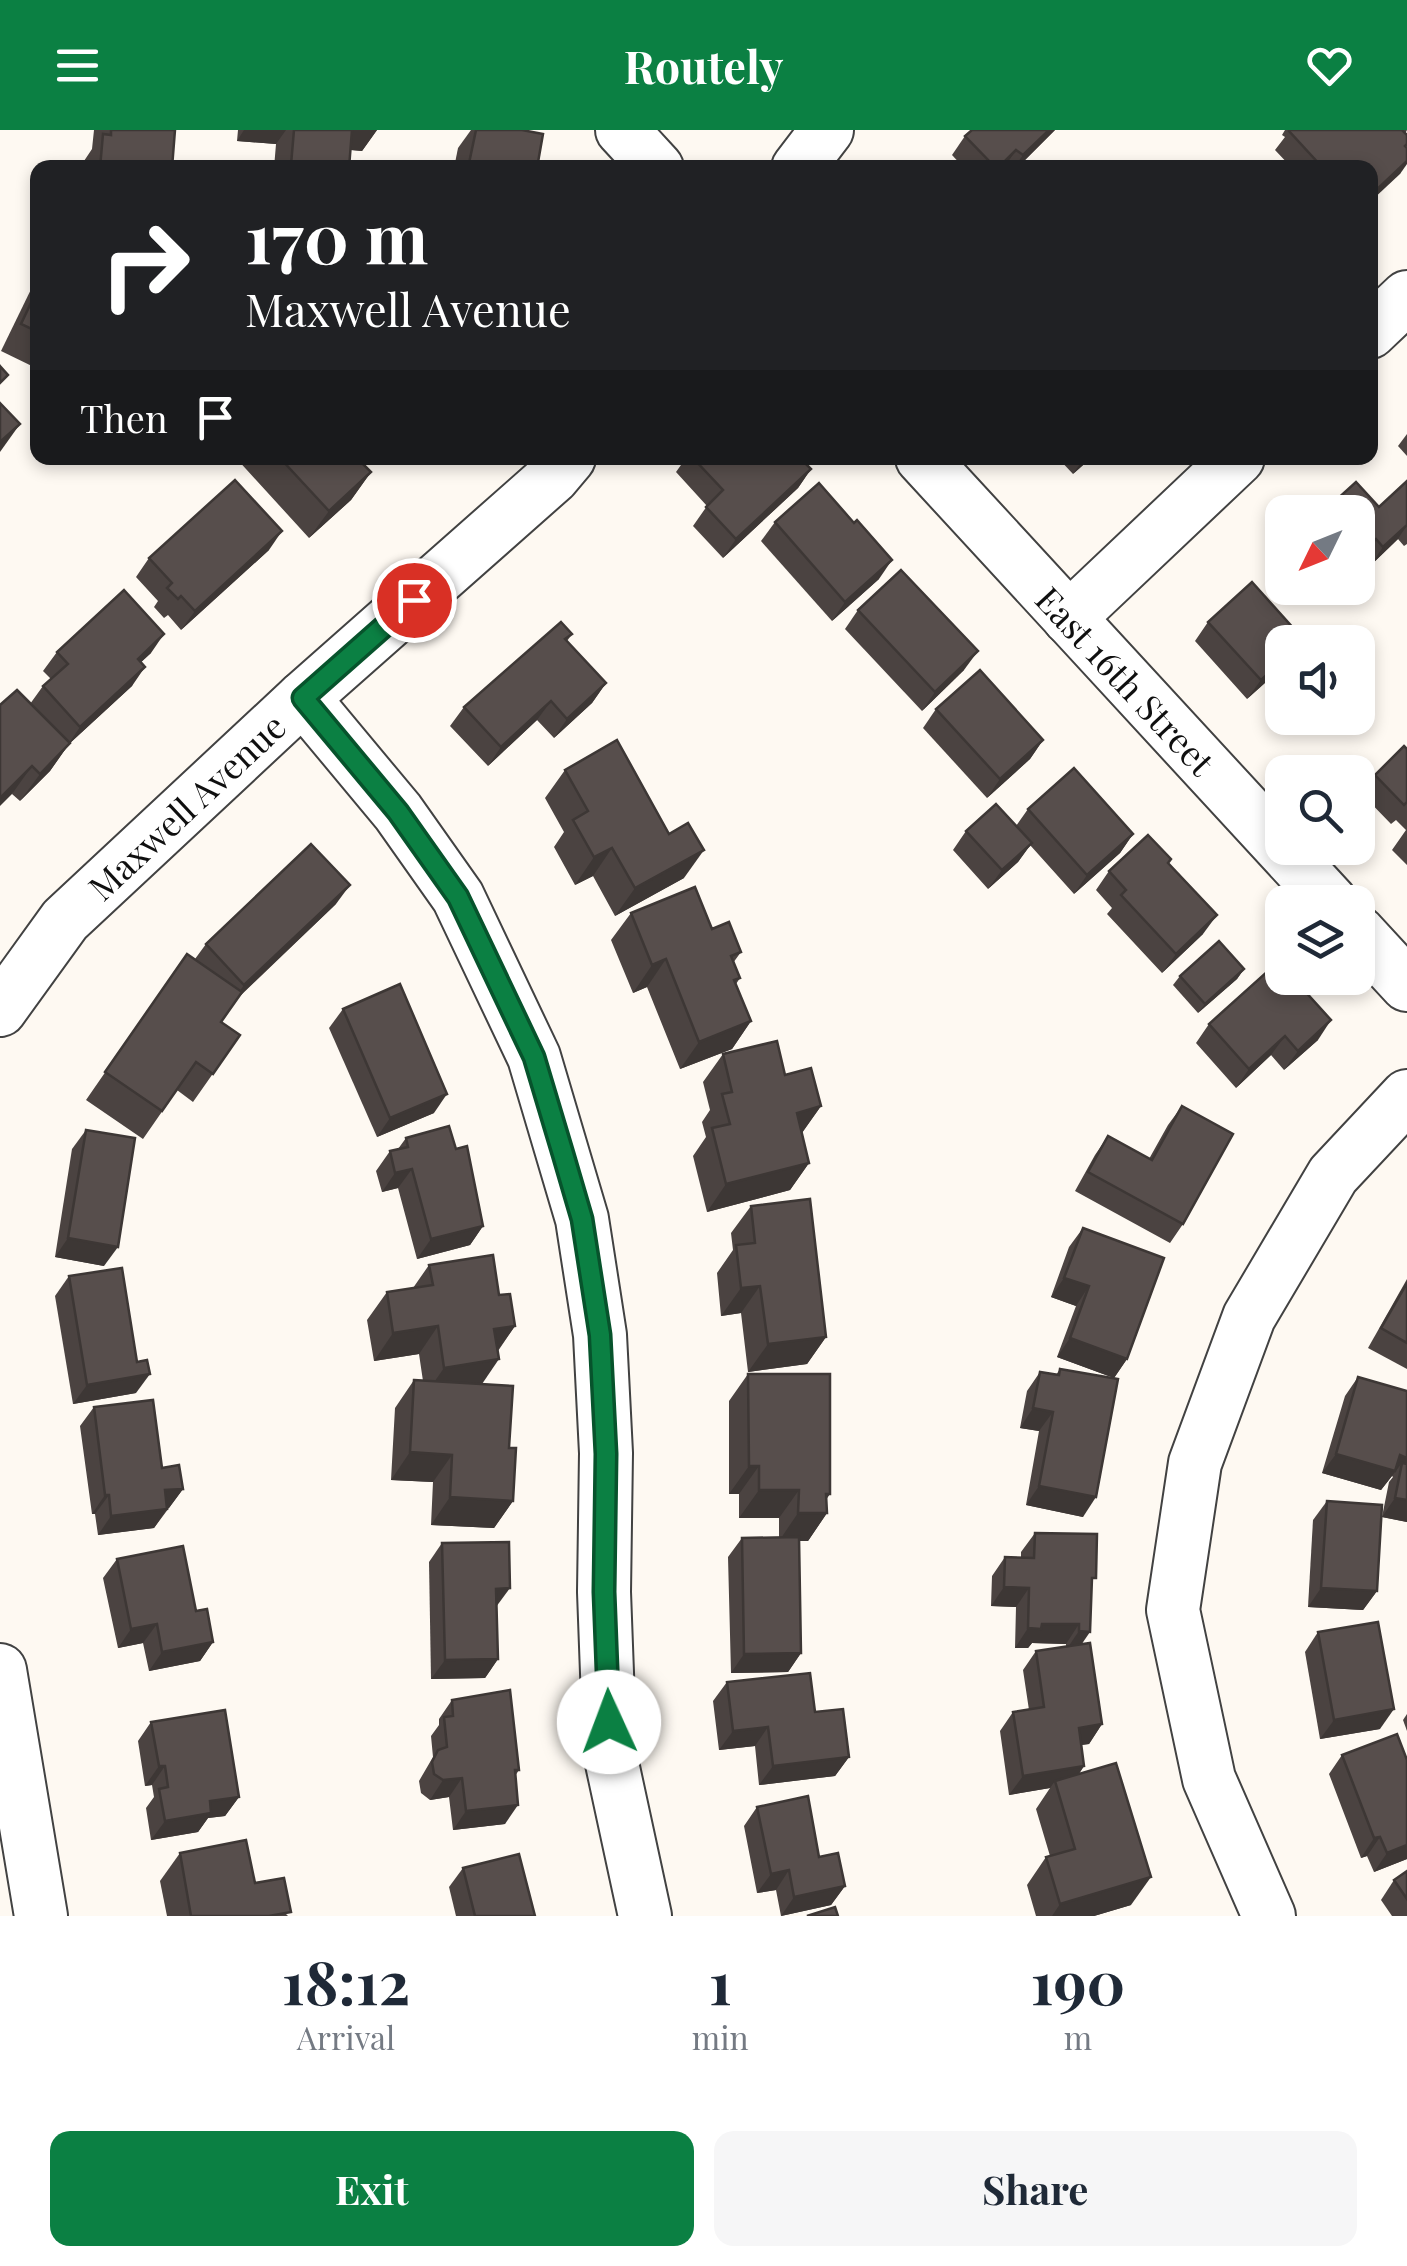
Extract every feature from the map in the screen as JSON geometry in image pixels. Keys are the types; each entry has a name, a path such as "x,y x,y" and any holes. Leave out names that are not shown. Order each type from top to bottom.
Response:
{"street":[{"path":"622,130 650,160"},
{"path":"804,160 828,130"},
{"path":"1378,324 1407,297"},
{"name":"Maxwell Avenue","path":"0,1010 64,920 563,465"},
{"name":"East 16th Street","path":"928,465 1315,885"},
{"path":"1069,618 1231,465"},
{"path":"303,698 398,812 458,897 534,1057 582,1219 600,1335 606,1454 604,1592 610,1754 645,1916"},
{"path":"1375,951 1407,986"},
{"path":"1269,1916 1209,1779 1173,1610 1196,1464 1249,1317 1333,1175 1407,1096"},
{"path":"0,1670 41,1916"}],"building":[{"path":"111,130 175,130 173,160 101,160 103,134 111,135"},
{"path":"294,130 352,130 350,160 291,160"},
{"path":"476,130 543,134 538,160 470,160"},
{"path":"972,130 1049,130 1023,155 1016,150 1006,160 988,160 965,136"},
{"path":"1402,130 1407,135 1407,161 1378,188 1378,160 1316,160 1289,131"},
{"path":"30,305 30,328 21,324"},
{"path":"0,366 8,375 0,383"},
{"path":"0,403 20,424 0,442"},
{"path":"286,465 364,465 371,472 329,511"},
{"path":"700,465 807,465 811,469 736,539 706,507 723,490"},
{"path":"235,480 282,531 195,611 167,588 172,583 149,558"},
{"path":"1407,481 1407,525 1383,547 1375,540 1375,503 1379,507"},
{"path":"1356,482 1368,495 1342,495"},
{"path":"819,483 892,560 845,602 775,522"},
{"path":"901,570 978,651 935,692 858,610"},
{"path":"1252,582 1265,596 1265,605 1273,605 1291,625 1265,625 1265,676 1261,680 1208,622"},
{"path":"124,590 164,634 138,659 145,667 80,727 43,686 68,664 57,652"},
{"path":"561,622 572,634 565,639 606,683 567,719 551,701 501,747 464,707"},
{"path":"980,670 1043,740 1000,779 936,709"},
{"path":"17,690 70,743 40,774 32,766 0,798 0,705"},
{"path":"617,740 669,834 688,823 704,850 635,888 612,848 594,857 573,820 588,811 565,770"},
{"path":"1404,746 1407,802 1404,805 1375,775"},
{"path":"1074,768 1133,834 1087,875 1028,809"},
{"path":"996,804 1032,843 1002,870 966,831"},
{"path":"1148,835 1171,859 1168,863 1217,915 1176,954 1121,895 1126,890 1109,871"},
{"path":"311,844 350,885 244,985 206,944"},
{"path":"695,887 712,929 729,922 741,952 731,956 740,978 734,980 751,1021 699,1042 666,959 652,965 631,913"},
{"path":"1219,941 1244,969 1205,1004 1180,976"},
{"path":"187,954 242,992 221,1022 240,1035 213,1074 196,1062 162,1111 105,1072"},
{"path":"1265,974 1265,995 1308,995 1331,1020 1298,1051 1285,1036 1249,1069 1209,1024"},
{"path":"400,984 447,1094 390,1118 343,1009"},
{"path":"777,1041 785,1075 811,1068 821,1106 797,1113 809,1163 726,1184 712,1128 730,1124 722,1094 732,1092 723,1054"},
{"path":"1182,1106 1233,1134 1183,1224 1088,1172 1108,1136 1152,1160"},
{"path":"449,1126 456,1149 467,1146 483,1226 431,1239 412,1169 395,1173 390,1151 408,1147 406,1138"},
{"path":"86,1130 135,1138 118,1247 68,1238"},
{"path":"810,1199 826,1337 768,1344 760,1286 741,1288 736,1245 755,1243 751,1206"},
{"path":"1083,1228 1164,1258 1127,1359 1070,1338 1089,1286 1064,1278"},
{"path":"493,1255 499,1295 510,1294 515,1326 494,1329 499,1359 444,1368 438,1326 393,1333 387,1292 433,1285 429,1265"},
{"path":"122,1268 137,1362 147,1360 150,1374 87,1385 69,1276"},
{"path":"1407,1283 1407,1343 1381,1328"},
{"path":"1060,1369 1118,1379 1096,1497 1039,1486 1053,1412 1033,1408 1040,1372 1059,1375"},
{"path":"748,1374 830,1374 827,1513 798,1513 799,1490 759,1490 759,1466 749,1466"},
{"path":"1358,1377 1407,1391 1407,1458 1400,1455 1395,1471 1336,1454"},
{"path":"414,1380 513,1386 509,1448 516,1448 513,1501 450,1497 452,1455 410,1452"},
{"path":"153,1400 162,1468 179,1465 183,1489 165,1490 167,1509 111,1516 94,1407"},
{"path":"1402,1463 1407,1464 1407,1500 1395,1498"},
{"path":"1327,1501 1382,1505 1377,1591 1321,1588"},
{"path":"1035,1533 1097,1534 1090,1632 1079,1631 1079,1624 1028,1628 1029,1588 1004,1587 1005,1557 1034,1558"},
{"path":"799,1537 801,1653 744,1654 742,1538"},
{"path":"509,1542 510,1588 496,1589 498,1659 445,1660 442,1543"},
{"path":"183,1546 196,1611 207,1609 213,1642 162,1652 157,1624 131,1629 117,1559"},
{"path":"1378,1622 1394,1709 1334,1720 1318,1632"},
{"path":"1090,1643 1102,1724 1079,1728 1084,1766 1023,1776 1013,1712 1044,1707 1036,1651"},
{"path":"810,1673 815,1712 843,1709 849,1757 773,1766 768,1727 733,1731 727,1682"},
{"path":"510,1690 519,1770 515,1770 518,1805 466,1811 462,1778 443,1780 434,1774 432,1762 438,1750 447,1747 444,1717 453,1716 452,1700"},
{"path":"225,1710 239,1797 210,1801 211,1813 165,1821 159,1789 168,1787 165,1766 159,1766 151,1722"},
{"path":"1397,1734 1407,1760 1407,1845 1387,1853 1380,1837 1374,1838 1342,1755"},
{"path":"1116,1763 1151,1877 1060,1904 1046,1857 1075,1849 1055,1781"},
{"path":"808,1796 819,1857 838,1853 845,1886 794,1897 789,1870 771,1874 757,1807"},
{"path":"246,1840 255,1883 284,1878 291,1912 269,1916 191,1916 180,1853"},
{"path":"519,1854 535,1916 475,1916 463,1868"},
{"path":"1407,1871 1407,1899 1394,1880"},
{"path":"835,1907 838,1916 807,1916"}],"route":[{"path":"414,600 303,698 398,812 458,897 534,1057 563,1154 582,1219 600,1335 606,1454 604,1592 609,1722"}]}
